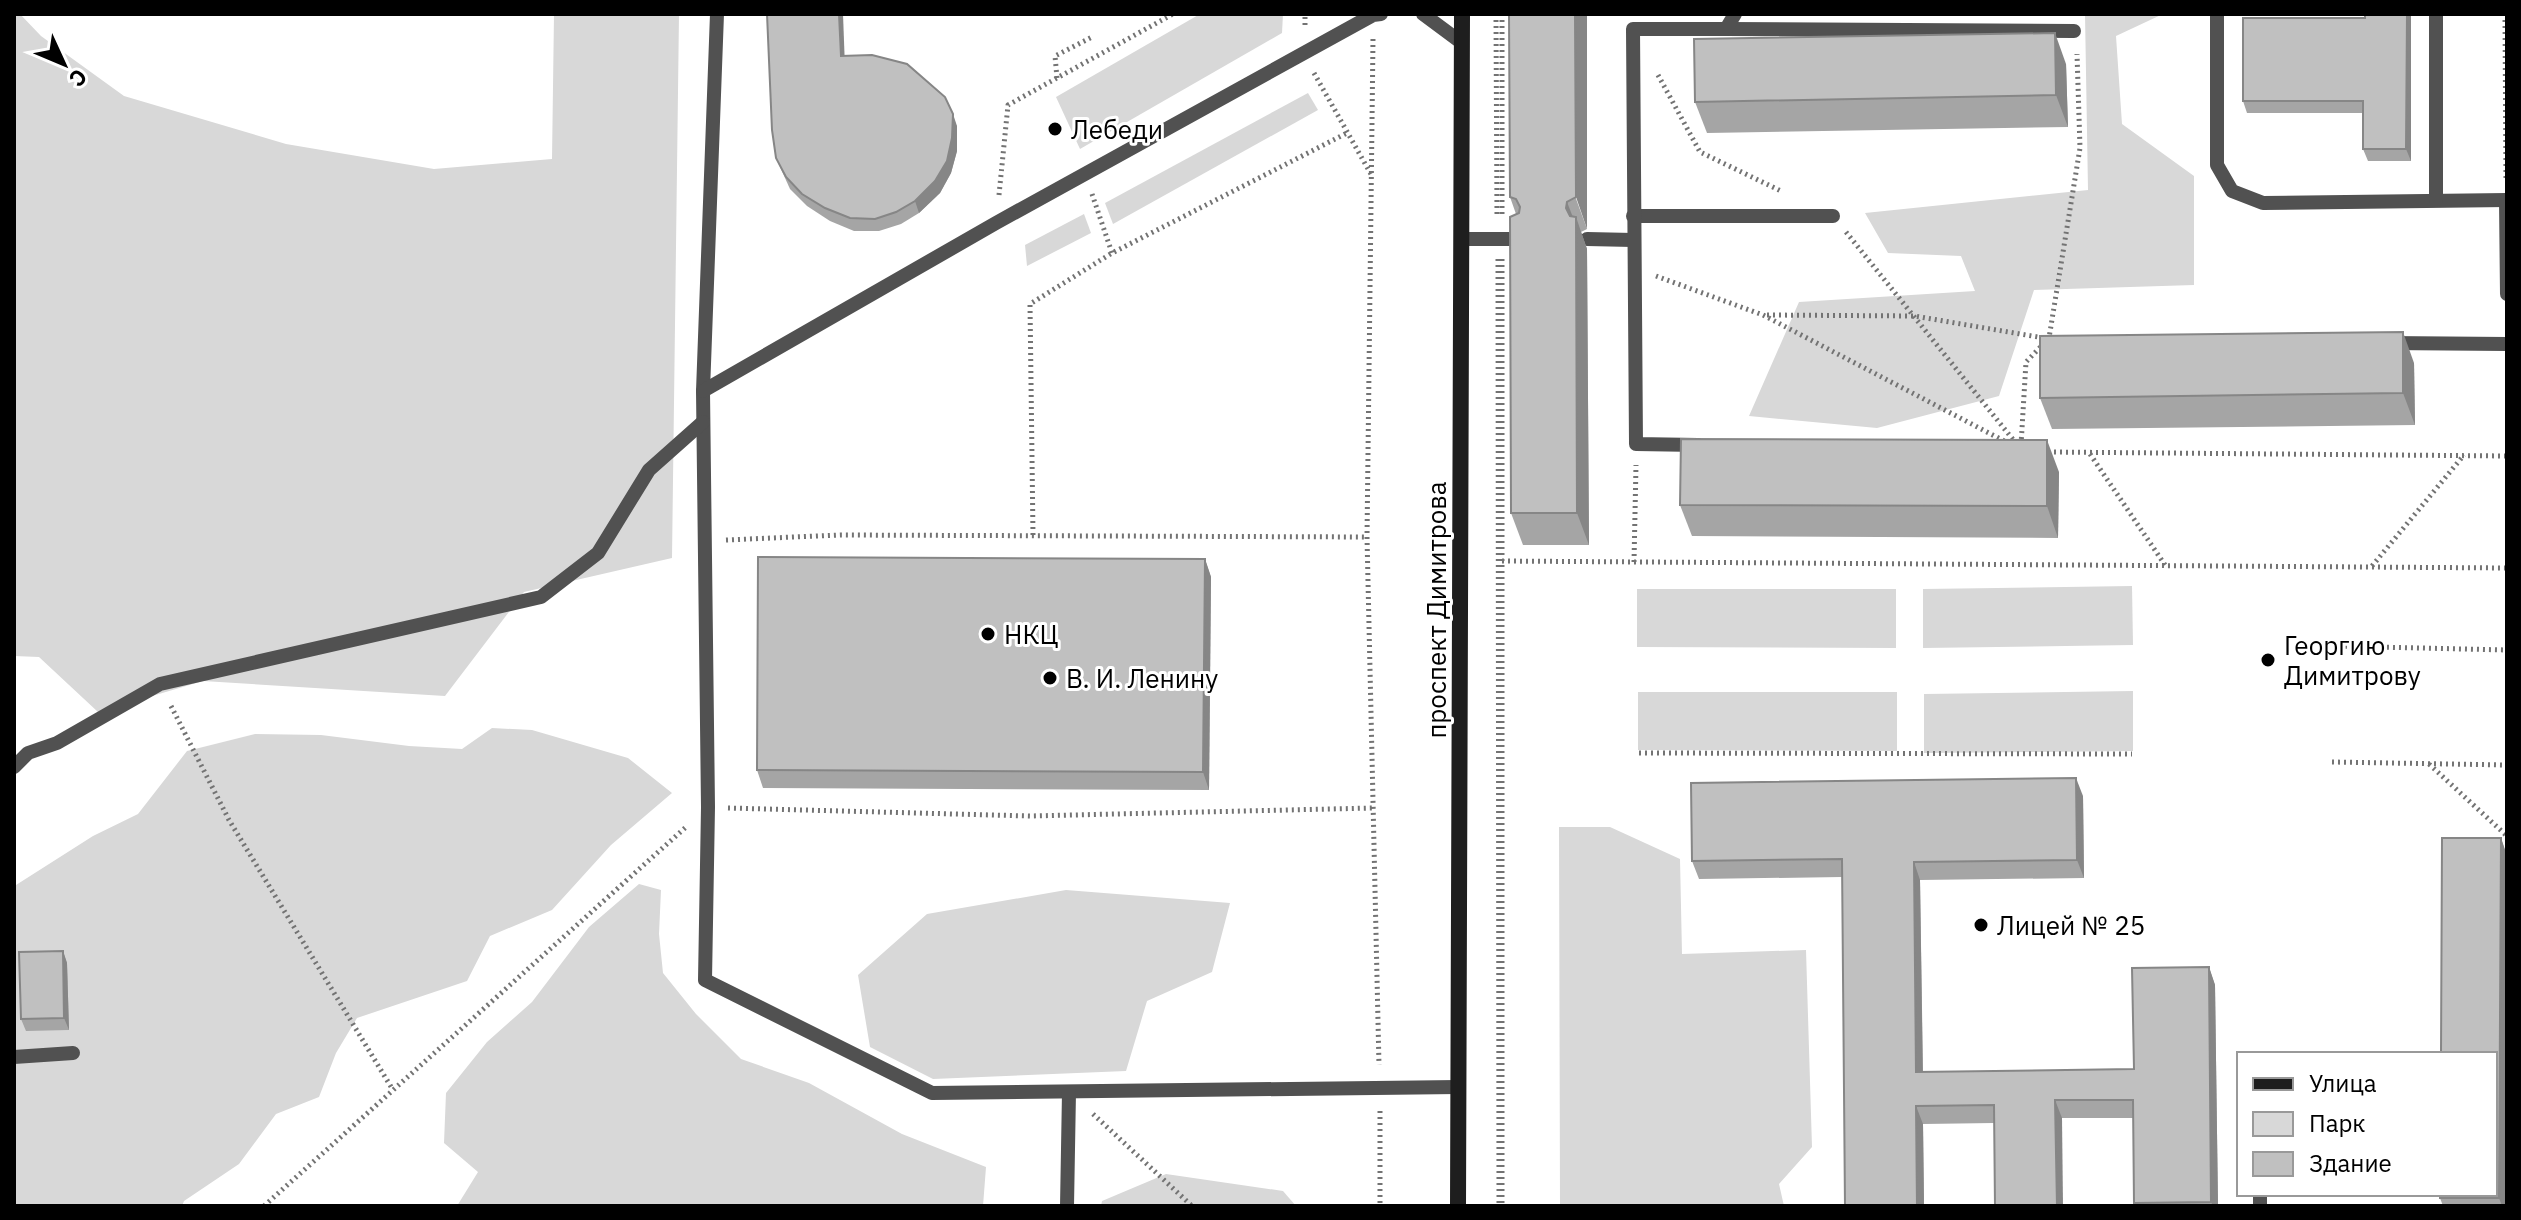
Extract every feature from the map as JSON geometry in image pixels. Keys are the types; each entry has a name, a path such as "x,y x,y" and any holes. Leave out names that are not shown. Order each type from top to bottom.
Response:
{"main road":[{"name":"проспект Димитрова","path":"1458,1206 1462,14"}],"lane":[{"path":"717,14 703,391 708,807 705,980 932,1093 1458,1087"},
{"path":"1423,14 1462,43"},
{"path":"1726,29 1735,14"},
{"path":"2217,14 2217,165 2232,191 2263,203 2506,200 2507,294"},
{"path":"2436,14 2436,200"},
{"path":"703,391 996,223 1377,15"},
{"path":"1713,445 1636,444 1633,29 2074,31"},
{"path":"1633,216 1833,216"},
{"path":"1462,239 1522,239"},
{"path":"1587,239 1633,240"},
{"path":"2365,342 2507,344"},
{"path":"14,767 28,753 57,743 160,684 541,597 598,553 649,470 703,422"},
{"path":"14,1057 73,1053"},
{"path":"1067,1206 1069,1092"}],"path":[{"path":"996,223 1008,105 1173,14"},
{"path":"1305,14 1304,54 1372,177"},
{"path":"1499,14 1502,561 1500,1206"},
{"path":"2505,14 2506,200"},
{"path":"1377,15 1367,537 1380,1206"},
{"path":"1634,268 1763,315 2021,450 2026,362 2049,338 2080,148 2080,69 2074,31"},
{"path":"1057,78 1055,56 1094,36"},
{"path":"1033,535 1030,304 1112,253 1347,133"},
{"path":"1086,174 1112,253"},
{"path":"1500,239 1500,1206"},
{"path":"1763,315 1914,316 2049,338"},
{"path":"1634,562 1636,444"},
{"path":"2035,451 2507,456"},
{"path":"2089,453 2165,566"},
{"path":"2372,567 2464,455"},
{"path":"705,541 840,535 1367,537"},
{"path":"1502,561 2507,568"},
{"path":"2333,646 2507,650"},
{"path":"160,684 229,820 393,1090"},
{"path":"1639,753 2132,754"},
{"path":"2332,762 2505,765"},
{"path":"2429,764 2507,836"},
{"path":"264,1206 708,807 1030,816 1373,808"},
{"path":"1069,1092 1192,1206"}],"green space":[{"path":"14,14 20,14 41,36 124,96 286,144 434,169 552,159 554,14 679,14 672,558 524,592 445,696 203,681 98,712 39,657 14,656"},
{"path":"1200,14 1283,14 1282,33 1080,149 1056,97"},
{"path":"2085,14 2163,14 2116,36 2122,124 2194,176 2194,285 2034,290 1999,396 1877,428 1749,416 1799,302 1975,291 1961,256 1888,253 1865,213 2088,190"},
{"path":"1308,93 1318,110 1113,224 1105,203"},
{"path":"1084,214 1091,233 1027,266 1025,245"},
{"path":"2132,586 2133,645 1923,648 1923,589"},
{"path":"1637,589 1896,589 1896,648 1637,647"},
{"path":"2133,691 2133,751 1924,753 1924,694"},
{"path":"1638,692 1897,692 1897,751 1638,750"},
{"path":"492,728 532,730 628,758 672,793 611,845 552,910 490,936 467,981 357,1018 336,1053 319,1097 276,1114 239,1164 184,1201 182,1206 14,1206 16,885 93,836 138,814 187,751 255,734 321,735 462,749"},
{"path":"1559,827 1610,827 1680,859 1682,954 1806,950 1812,1147 1779,1184 1784,1206 1560,1206"},
{"path":"639,884 661,890 659,934 663,973 696,1014 741,1059 809,1083 902,1134 986,1167 983,1206 457,1206 478,1172 444,1143 446,1093 487,1042 532,1002 589,927"},
{"path":"1066,890 1230,903 1212,972 1147,1001 1126,1071 933,1079 870,1047 858,975 927,914"},
{"path":"1166,1174 1283,1191 1296,1206 1101,1206 1102,1201"}],"building":[{"path":"767,14 839,14 841,56 872,55 907,64 945,97 953,114 947,161 935,181 915,201 875,219 850,218 802,194 786,177 776,158 772,130"},
{"path":"1509,14 1575,14 1576,197 1567,202 1566,208 1570,216 1576,217 1577,513 1511,513 1510,217 1519,213 1520,207 1516,199 1510,197"},
{"path":"2365,14 2407,14 2406,149 2363,149 2363,101 2243,101 2243,18 2365,18"},
{"path":"2055,33 2056,95 1695,102 1694,39"},
{"path":"2403,332 2403,393 2040,398 2040,336"},
{"path":"1681,439 2047,440 2047,506 1680,505"},
{"name":"НКЦ","path":"758,557 1205,559 1203,772 757,770"},
{"path":"2076,778 2077,860 1914,862 1916,1072 2134,1069 2132,968 2209,967 2211,1202 2134,1203 2133,1100 2055,1100 2057,1206 1995,1206 1994,1105 1916,1106 1917,1206 1845,1206 1842,859 1692,861 1691,783"},
{"path":"2442,838 2501,838 2499,1198 2440,1198 2497,1196 2497,1052 2441,1052"},
{"path":"63,951 64,1018 21,1019 19,952"}],"place":[{"name":"Лебеди","path":"1055,129"},
{"name":"НКЦ","path":"988,634"},
{"name":"Георгию Димитрову","path":"2268,660"},
{"name":"В. И. Ленину","path":"1050,678"},
{"name":"Лицей № 25","path":"1981,925"}]}
